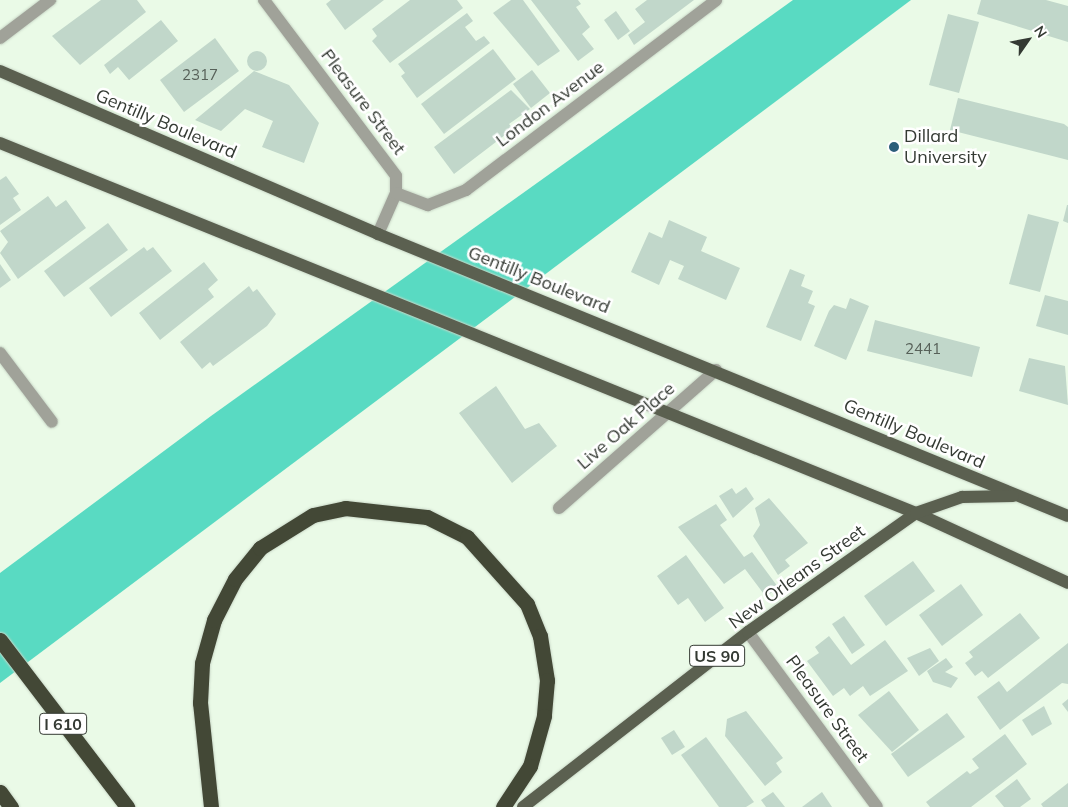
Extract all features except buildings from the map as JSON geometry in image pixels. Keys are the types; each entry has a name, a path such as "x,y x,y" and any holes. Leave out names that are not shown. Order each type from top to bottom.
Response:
{"highway":[{"path":"210,807 201,740 202,663 214,620 235,579 260,548 313,515 345,508 382,509 427,517 467,537 527,604 540,636 547,680 544,716 530,766 502,807"},
{"name":"I 610","path":"0,640 126,807"},
{"path":"0,792 11,807"}],"main road":[{"name":"Gentilly Boulevard","path":"0,71 397,242 716,370 1068,516"},
{"path":"0,143 248,240 916,513 1068,583"},
{"name":"New Orleans Street","path":"523,807 748,632 916,513 962,497 1017,496"}],"street":[{"path":"0,38 50,0"},
{"name":"Pleasure Street","path":"264,0 388,160 396,176 396,193"},
{"name":"London Avenue","path":"396,193 428,205 466,190 716,0"},
{"path":"378,234 396,193"},
{"path":"0,353 52,422"},
{"name":"Live Oak Place","path":"559,508 716,370"},
{"name":"Pleasure Street","path":"748,632 877,807"}],"water":[{"path":"793,0 911,0 0,683 0,573 211,416"}],"place":[{"name":"Dillard University","path":"894,147"}]}
